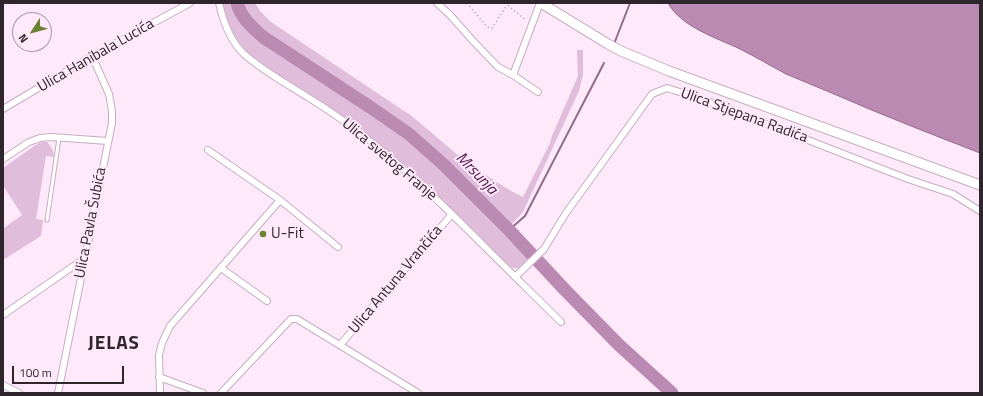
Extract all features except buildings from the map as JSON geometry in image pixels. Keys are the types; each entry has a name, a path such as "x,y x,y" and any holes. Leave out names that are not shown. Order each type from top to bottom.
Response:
{"main road":[{"name":"Ulica Stjepana Radića","path":"540,3 608,44 669,71 980,185"}],"street":[{"name":"Ulica Hanibala Lucića","path":"3,109 92,56 190,3"},
{"name":"Ulica svetog Franje","path":"218,3 231,35 236,45 243,53 256,64 351,126 376,146 452,214 561,322"},
{"path":"437,3 498,67 514,75 538,92"},
{"path":"514,75 540,3"},
{"name":"Ulica Pavla Šubića","path":"58,393 112,123 112,111 108,94 92,56"},
{"name":"Ulica Stjepana Radića","path":"515,277 544,249 566,213 652,94 667,88 705,100 908,179 953,194 980,211"},
{"path":"3,159 29,142 40,138 108,141"},
{"path":"208,150 280,200 338,247"},
{"path":"160,393 159,356 162,343 170,326 280,200"},
{"name":"Ulica Antuna Vrančića","path":"340,345 452,214"},
{"path":"3,315 85,258"},
{"path":"221,268 267,301"},
{"path":"221,393 291,319 298,319 418,393"},
{"path":"159,377 203,393"},
{"path":"3,385 20,393"}],"lane":[{"path":"47,220 59,138"}],"path":[{"path":"467,3 486,27 492,28 507,5"},
{"path":"505,3 532,25"}],"shaded area":[{"path":"222,3 232,3 243,25 256,39 402,135 439,168 528,258 519,268 510,267 424,182 388,151 345,118 253,57 243,48 235,36 226,17"},
{"path":"242,3 255,3 260,11 271,22 413,117 467,163 523,197 550,143 578,76 577,50 583,50 583,74 579,91 523,212 510,226 429,144 395,118 269,35 252,19"},
{"path":"668,3 980,3 980,153 888,117 786,74 740,49 690,25 674,11"},
{"path":"42,142 47,142 52,149 54,157 46,156 36,219 43,220 41,236 3,260 3,227 4,228 22,215 3,187 3,168"}],"waterway":[{"name":"Mrsunja","path":"237,3 244,18 263,37 409,134 444,165 509,230 619,345 672,393"},
{"path":"614,44 630,3"},
{"path":"509,230 525,216 604,63"}],"place":[{"name":"U-Fit","path":"263,234"}],"district":[{"name":"JELAS","path":"114,344"}]}
